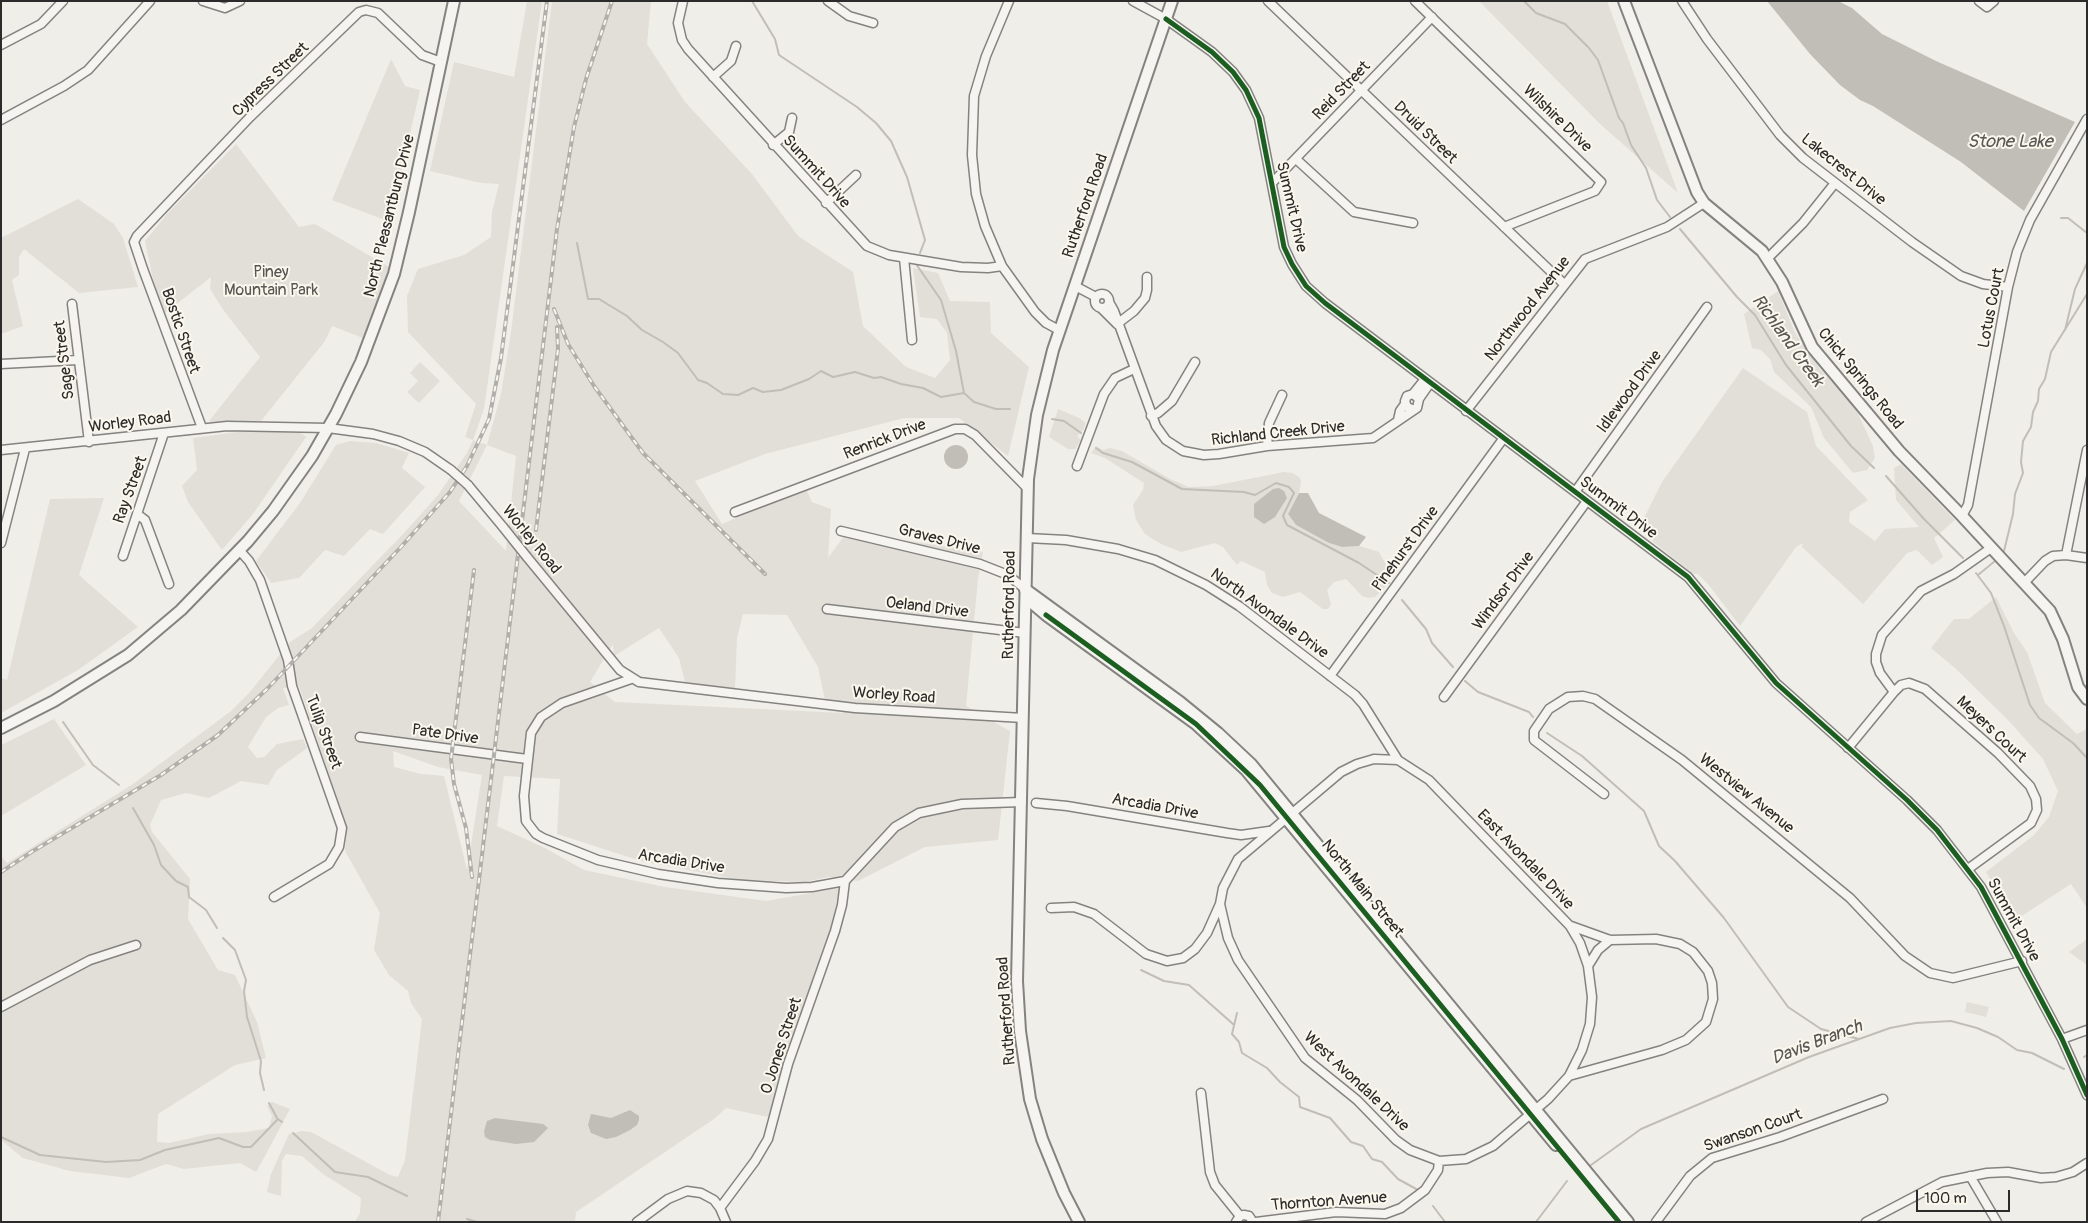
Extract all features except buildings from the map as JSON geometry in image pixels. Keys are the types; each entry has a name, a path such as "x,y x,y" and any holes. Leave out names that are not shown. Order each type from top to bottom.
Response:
{"street":[{"path":"1,45 41,24 63,1"},
{"path":"1,120 64,86 88,70 150,1"},
{"path":"203,1 225,8 240,1"},
{"name":"North Pleasantburg Drive","path":"1,728 54,701 128,655 181,610 240,551 300,474 328,428 365,354 394,274 454,1"},
{"name":"Summit Drive","path":"683,1 678,24 682,40 826,203 867,246 873,250 904,258 970,268 1002,266"},
{"path":"828,1 849,16 873,23"},
{"path":"1009,1 990,44 978,78 972,124 976,194 985,226 1002,266 1035,312 1046,323 1059,330"},
{"name":"Summit Drive","path":"1133,1 1166,19 1214,54 1233,72 1246,90 1259,118 1284,247 1306,286 1466,410 1688,577 1776,683 1920,813 1981,887 2062,1039 2087,1095"},
{"name":"Rutherford Road","path":"1079,1222 1044,1147 1030,1099 1024,1061 1017,981 1029,461 1037,415 1059,330 1172,1"},
{"name":"Druid Street","path":"1268,1 1564,284"},
{"name":"Wilshire Drive","path":"1415,1 1601,182 1595,191 1504,227"},
{"name":"Chick Springs Road","path":"1624,1 1696,192 1704,203 1748,238 1768,258 1782,282 1800,326 1812,347 1899,451 2050,611 2061,634 2078,687 2087,699"},
{"name":"Lakecrest Drive","path":"1682,1 1707,39 1780,135 1803,158 1912,242 1961,276 1983,284 2008,287"},
{"path":"1979,1 1987,7 1994,1"},
{"name":"Cypress Street","path":"134,242 141,232 250,117 359,12 366,10 378,12 422,55 441,62"},
{"name":"Reid Street","path":"1272,183 1432,17"},
{"path":"713,77 731,61 736,46"},
{"path":"774,145 789,132 792,118"},
{"name":"Lotus Court","path":"1962,516 1968,505 1975,472 2008,287 2018,252 2030,220 2087,120"},
{"path":"1296,159 1354,212 1413,223"},
{"path":"826,203 856,175"},
{"path":"1768,258 1803,224 1835,183"},
{"name":"Northwood Avenue","path":"1466,410 1580,264 1590,256 1667,227 1685,218 1704,203"},
{"name":"Bostic Street","path":"134,242 187,394 202,428"},
{"path":"904,258 912,340"},
{"path":"1118,324 1134,312 1144,298 1148,290 1147,277"},
{"path":"1075,286 1096,297 1104,294 1108,296 1109,302 1102,308"},
{"name":"Richland Creek Drive","path":"1096,297 1096,304 1118,324"},
{"name":"Richland Creek Drive","path":"1109,302 1114,311 1151,416 1166,440 1183,450 1204,455 1267,446 1373,438 1387,431 1398,420 1419,405 1416,397"},
{"name":"Sage Street","path":"72,304 89,442"},
{"name":"Idlewood Drive","path":"1575,492 1707,307"},
{"path":"1,364 78,360"},
{"path":"1151,416 1158,414 1172,401 1195,362"},
{"path":"1078,466 1104,394 1115,378 1134,369"},
{"name":"Richland Creek Drive","path":"1416,397 1428,381"},
{"path":"1267,446 1269,423 1282,395"},
{"name":"Richland Creek Drive","path":"1398,420 1400,410 1408,396 1416,397"},
{"path":"1405,404 1412,410"},
{"name":"Worley Road","path":"1,450 246,425 328,428 373,434 399,441 425,452 451,470 468,485 620,670 631,679 653,686 855,708 1023,718"},
{"name":"Renrick Drive","path":"735,512 955,429 965,429 975,435 1028,489"},
{"name":"Ray Street","path":"122,556 164,433"},
{"name":"Pinehurst Drive","path":"1330,676 1503,438"},
{"path":"1,543 25,448"},
{"path":"2066,555 2087,450"},
{"name":"Windsor Drive","path":"1444,697 1587,501"},
{"path":"137,514 144,520 169,584"},
{"name":"Graves Drive","path":"841,530 980,564 1008,575 1025,589"},
{"name":"North Avondale Drive","path":"1027,538 1066,540 1110,547 1176,569 1206,584 1239,606 1330,676 1363,704 1398,760"},
{"path":"1848,748 1894,692 1882,677 1876,662 1876,654 1882,635 1921,591 1954,574 1991,548"},
{"name":"Tulip Street","path":"240,551 249,561 260,580 288,660 292,686 342,828 339,847 329,864 274,897"},
{"path":"2024,583 2050,558 2066,555 2087,558"},
{"name":"North Main Street","path":"1025,589 1034,604 1046,615 1178,705 1289,814 1533,1111 1628,1222"},
{"name":"Oeland Drive","path":"826,609 1025,633"},
{"name":"Arcadia Drive","path":"631,679 570,700 541,717 531,733 527,759 524,814 536,834 555,844 627,868 718,883 798,888 845,881"},
{"name":"Meyers Court","path":"1894,692 1901,685 1909,683 1925,689 1998,753 2034,793 2037,810 2031,823 1968,869"},
{"name":"Westview Avenue","path":"1604,794 1534,740 1534,731 1549,709 1568,697 1583,696 1595,699 1682,760 1850,898 1904,956 1930,974 1953,978 2022,961"},
{"name":"Pate Drive","path":"360,737 527,759"},
{"path":"1289,814 1350,767 1374,759 1398,760"},
{"name":"East Avondale Drive","path":"1398,760 1429,780 1570,926 1580,944 1588,966 1592,997 1590,1024 1581,1052 1569,1076 1533,1111"},
{"path":"845,881 895,827 919,813 962,804 1022,802"},
{"name":"Arcadia Drive","path":"1036,803 1067,806 1227,834 1241,835 1270,831"},
{"name":"West Avondale Drive","path":"1289,814 1238,859 1223,888 1220,904 1228,938 1238,960 1299,1051 1317,1069 1357,1100 1404,1146 1418,1154 1439,1161 1458,1160 1481,1153 1533,1111"},
{"name":"O Jones Street","path":"720,1208 755,1161 768,1139 788,1064 835,931 842,905 845,881"},
{"path":"1051,908 1074,907 1094,914 1146,954 1167,961 1183,958 1195,949 1207,933 1220,904"},
{"path":"1569,1076 1680,1043 1702,1028 1712,1008 1713,992 1708,971 1699,958 1686,947 1663,939 1610,940 1570,926"},
{"path":"1588,966 1598,950 1610,940"},
{"path":"1,1007 90,960 136,945"},
{"path":"2062,1039 2087,1030"},
{"path":"1201,1092 1210,1172 1215,1185 1238,1219 1247,1215 1254,1222"},
{"name":"Swanson Court","path":"1656,1222 1690,1176 1704,1162 1726,1152 1780,1137 1883,1099"},
{"name":"North Main Street","path":"1533,1111 1619,1222"},
{"name":"Thornton Avenue","path":"1254,1222 1322,1212 1385,1214 1401,1208 1425,1190 1435,1175 1439,1161"},
{"path":"1866,1222 1925,1189 1942,1182 1970,1176 2008,1172 2041,1178 2056,1177 2073,1172 2087,1164"},
{"path":"1970,1176 1997,1222"},
{"path":"637,1222 668,1200 688,1191 709,1196 720,1208 726,1222"}],"shaded area":[{"path":"527,1 542,1 484,409 473,440 465,437 476,404 408,332 407,296 418,269 464,255 491,237 492,212 499,184 481,183 430,171 454,62 514,77"},
{"path":"552,1 651,1 647,44 685,102 752,174 798,236 853,272 863,326 906,367 935,378 950,360 947,333 937,319 920,317 913,268 938,273 950,301 990,302 991,333 1029,367 1008,456 959,418 904,418 765,454 695,481 722,524 806,489 812,502 831,509 828,558 847,532 983,552 978,579 966,706 1010,731 998,840 925,847 858,881 828,877 805,882 741,880 641,861 557,834 560,779 504,776 497,826 545,848 584,870 665,887 766,901 840,888 826,948 768,1117 726,1108 714,1119 576,1212 575,1222 355,1222 360,1213 361,1198 323,1174 302,1156 286,1154 282,1161 281,1196 267,1192 271,1174 289,1134 302,1131 311,1132 390,1175 398,1177 405,1160 422,1019 411,1003 408,991 389,975 374,950 380,913 345,851 347,828 299,686 283,688 289,705 278,708 266,717 248,747 257,758 264,757 277,744 303,739 307,748 277,770 268,785 241,781 209,798 186,793 161,800 150,825 152,832 190,879 188,919 218,970 235,975 257,1022 266,1058 235,1065 158,1114 157,1142 169,1143 209,1134 247,1132 269,1128 272,1116 267,1106 272,1102 290,1109 265,1156 256,1172 240,1163 184,1169 166,1164 129,1178 70,1171 23,1158 1,1140 1,856 7,863 133,784 231,711 249,693 290,642 312,628 405,532 438,495 467,453 473,440 487,445 501,394 511,332","holes":["487,445 516,456 506,551 459,501","743,614 787,615 818,667 825,700 841,703 843,713 615,702 590,682 613,644 614,656 659,628 679,658 686,686 735,690 737,638","393,751 438,767 482,775 467,870 444,776 421,774 394,767"]},
{"path":"1479,1 1607,1 1678,193 1599,123"},
{"path":"391,59 405,86 420,90 390,222 332,200"},
{"name":"Piney Mountain Park","path":"236,144 299,227 315,224 394,270 368,340 332,326 325,341 261,421 214,423 209,421 260,357 224,311 210,289 211,277 165,313 154,284 145,241 168,213"},
{"path":"78,199 114,224 123,238 138,287 79,293 24,249 19,257 19,275 12,280 23,326 1,334 1,238"},
{"path":"1778,291 1795,333 1820,369 1854,405 1873,446 1875,458 1867,470 1853,473 1824,438 1811,407 1774,372 1770,359 1761,350 1752,348 1744,314"},
{"path":"420,362 440,381 419,403 407,392 418,381 410,373"},
{"path":"1743,368 1807,412 1816,446 1868,500 1850,512 1849,522 1875,541 1885,529 1919,527 1896,500 1894,468 1901,464 1955,520 1934,538 1943,557 1932,565 1917,550 1907,553 1863,604 1802,547 1803,543 1796,547 1740,626 1698,574 1694,574 1653,542 1651,534 1640,526 1662,482"},
{"path":"1058,409 1086,423 1083,430 1077,436 1081,440 1075,449 1068,449 1049,437"},
{"path":"238,432 300,432 306,437 253,514 222,550 188,502 182,486 197,470 193,438"},
{"path":"350,441 376,443 409,453 402,468 425,487 383,534 370,529 344,556 325,550 299,578 271,583 256,561 300,503 336,445"},
{"path":"1096,446 1103,450 1110,448 1122,451 1170,479 1189,487 1213,486 1284,472 1293,473 1300,478 1301,482 1299,493 1288,514 1296,525 1329,543 1342,547 1359,546 1379,552 1390,572 1387,585 1375,597 1368,598 1362,596 1346,579 1334,582 1327,590 1331,604 1328,609 1323,609 1300,592 1283,597 1272,593 1267,585 1265,572 1241,561 1237,565 1223,547 1215,543 1181,552 1161,544 1145,534 1136,520 1133,505 1143,490 1144,483 1105,458 1091,453"},
{"path":"104,498 79,575 138,627 78,670 1,713 1,678 7,680 50,499"},
{"path":"1996,597 2014,633 2027,652 2045,703 2077,734 2087,729 2087,908 2071,884 2014,921 1986,872 2034,835 2049,817 2058,791 2043,759 2008,720 1955,668 1931,648 1954,619 1969,619"},
{"path":"54,719 86,765 1,816 1,745"},
{"path":"2087,939 2087,965 2069,952"},
{"path":"1967,1002 1989,1007 1986,1017 1965,1012"}],"water":[{"name":"Stone Lake","path":"1767,1 1838,1 1852,8 1882,34 1936,61 2075,122 2024,211 1961,162 1873,106 1860,100 1840,85 1810,54"},
{"path":"956,445 961,446 967,452 967,462 961,468 956,469 951,468 945,462 944,457 945,452 951,446"},
{"path":"1279,488 1284,491 1287,498 1275,517 1264,524 1254,517 1254,504 1273,489"},
{"path":"1299,493 1308,493 1319,513 1366,537 1359,546 1342,547 1329,543 1296,525 1288,514"},
{"path":"630,1110 639,1116 639,1120 637,1125 630,1130 616,1137 606,1139 591,1133 588,1125 591,1114 611,1118"},
{"path":"495,1118 543,1124 548,1128 534,1142 516,1144 490,1140 485,1137 484,1131 487,1121"}],"waterway":[{"path":"752,1 775,39 779,55 857,107 876,123 891,141 907,177 925,240 920,253"},
{"name":"Richland Creek","path":"1524,1 1536,13 1565,24 1598,60 1631,145 1646,168 1657,200 1670,217"},
{"path":"2061,218 2068,218 2087,233"},
{"name":"Richland Creek","path":"1680,229 1737,297 1755,315 1786,365 1851,446 1874,468"},
{"path":"577,243 588,299 599,299 627,316 642,330 678,353 698,380 707,383 723,394 738,395 753,388 763,392 781,390 809,379 821,371 833,377 855,372 874,378 881,377 901,384 923,388 941,397 964,393"},
{"path":"2065,330 2075,289 2087,263"},
{"path":"916,264 941,300 956,351 964,393 974,402 996,409 1010,409"},
{"path":"2004,551 2013,514 2015,494 2023,473 2021,462 2023,441 2031,427 2039,389 2045,379 2051,352 2087,294"},
{"path":"1052,419 1064,421 1081,433"},
{"path":"1096,448 1103,453 1132,462 1182,489 1244,492 1255,495 1276,483 1289,487 1294,493 1283,516 1287,525 1359,563 1389,583"},
{"name":"Richland Creek","path":"1886,476 1924,519 1963,558"},
{"path":"1978,575 1995,561"},
{"name":"Richland Creek","path":"1976,573 1991,593 2030,705 2039,718 2073,743 2087,758"},
{"path":"1402,600 1426,629 1432,643 1453,667"},
{"path":"1465,681 1478,692 1529,712 1533,717"},
{"path":"63,722 93,765 119,785"},
{"path":"1547,733 1582,756 1644,811 1659,846 1675,861 1724,918 1788,1007 1821,1029 1859,1039"},
{"path":"133,808 154,845 161,865 176,881 188,887 189,897 206,910 217,928"},
{"path":"223,938 235,950 246,980 244,991 247,1017 261,1061 260,1073 264,1090"},
{"path":"1141,970 1164,981 1189,985 1233,1024"},
{"path":"1237,1013 1232,1034 1239,1042 1242,1053 1267,1068 1280,1082 1299,1097 1300,1107 1330,1118 1351,1142 1363,1146 1372,1159 1382,1162 1398,1179 1418,1190"},
{"name":"Davis Branch","path":"1591,1165 1641,1129 1809,1057 1890,1028 1916,1023 1951,1021 1977,1028 1998,1037 2017,1050 2032,1053 2064,1069"},
{"path":"269,1103 277,1118"},
{"path":"1,1137 40,1155 106,1162 140,1160 165,1150 219,1138 243,1147 251,1147 278,1119 282,1122"},
{"path":"293,1133 335,1172 368,1177 407,1196"},
{"name":"Davis Branch","path":"1536,1222 1567,1181"},
{"path":"1433,1206 1445,1222"},
{"path":"467,1219 477,1222"}],"railway":[{"path":"1,872 161,775 218,735 267,689 400,548 450,492 467,466 489,419 501,358 547,1"},
{"path":"438,1222 557,229 574,127 586,79 612,1"},
{"path":"554,309 568,344 594,386 643,453 765,574"},
{"path":"536,530 558,349 557,327"},
{"path":"472,877 466,828 454,784 451,759 474,570"}],"cycle path":[{"path":"1166,19 1212,52 1233,72 1246,90 1259,118 1284,247 1306,286 1325,303 1688,577 1776,683 1907,800 1937,830 1981,887 2062,1039 2087,1095"},
{"path":"1046,615 1196,724 1260,785 1619,1222"}]}
